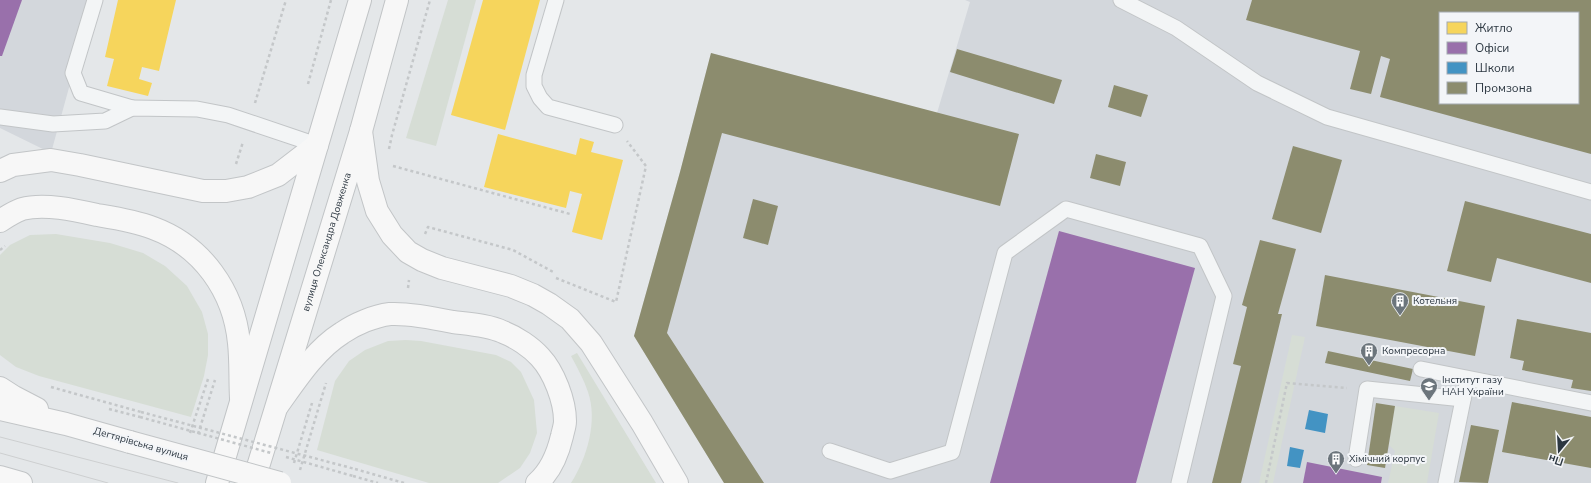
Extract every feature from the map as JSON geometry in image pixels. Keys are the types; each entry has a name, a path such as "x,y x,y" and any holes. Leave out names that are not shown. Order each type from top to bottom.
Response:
{"main road":[{"path":"217,483 360,0"},
{"name":"вулиця Олександра Довженка","path":"253,483 360,131 397,0"},
{"path":"360,131 368,181 377,211 392,235 408,252 422,260 442,268 511,286 533,295 570,319 591,343 642,423 677,483"},
{"path":"0,171 13,165 51,160 203,191 226,191 248,187 278,175 317,145"},
{"path":"0,221 22,209 43,207 67,208 152,227 183,243 199,256 213,273 226,296 233,315 239,343 241,405"},
{"path":"274,411 299,376 320,351 342,333 368,320 390,314 428,317 502,331 522,342 541,358 556,381 562,400 565,422 561,441 555,460 545,477 537,483"},
{"path":"0,388 66,424"},
{"name":"Дегтярівська вулиця","path":"0,409 66,424 130,442 290,476"},
{"path":"0,477 21,483"}],"lane":[{"path":"95,0 73,73 81,93 132,108 197,109 228,115 317,145"},
{"path":"556,0 534,75 534,86 540,98 548,107 615,125"},
{"path":"1121,0 1176,28 1258,83 1327,117 1591,192"},
{"path":"0,117 53,124 105,121 132,108"},
{"path":"830,451 890,471 952,452 1006,253 1066,209 1200,246 1224,296 1179,483"},
{"path":"1421,369 1591,403"},
{"path":"1446,483 1467,379"},
{"path":"1356,459 1367,389 1463,399"}],"path":[{"path":"236,167 286,0"},
{"path":"305,92 331,0"},
{"path":"389,150 430,0"},
{"path":"554,277 616,302 646,166 615,125"},
{"path":"393,166 570,214"},
{"path":"425,234 428,227 513,250 555,273"},
{"path":"0,250 7,245"},
{"path":"188,438 208,379"},
{"path":"196,438 215,379"},
{"path":"290,476 328,380"},
{"path":"1266,483 1287,383 1367,389"},
{"path":"45,385 404,483"},
{"path":"290,476 312,402"},
{"path":"105,407 277,454"},
{"path":"284,457 378,483"}],"shaded area":[{"path":"0,0 95,0 51,153 0,128"},
{"path":"448,0 476,0 436,146 406,138"},
{"path":"965,0 1591,0 1591,483 724,483 634,336 680,172 711,53 937,113 970,2"},
{"path":"56,234 110,243 143,253 165,266 187,286 202,312 208,334 208,355 204,376 191,417 39,376 16,367 0,355 0,255 10,245 30,235"},
{"path":"1292,335 1305,337 1273,483 1259,483"},
{"path":"388,341 421,341 496,355 511,362 521,372 534,400 537,433 530,453 520,468 498,483 429,483 317,450 335,381 349,361 365,350"},
{"path":"577,353 656,483 571,483 586,451 592,415 588,392 571,356"},
{"path":"1395,406 1439,413 1427,483 1388,483 1395,451 1389,445"}],"building: Житло":[{"path":"118,0 176,0 159,71 142,67 139,79 152,83 148,96 107,86 114,59 105,57"},
{"path":"483,0 540,0 505,130 451,115"},
{"path":"498,134 576,155 580,138 594,142 591,152 623,160 602,240 572,232 582,194 570,191 566,208 484,187"}],"building: Офіси":[{"path":"0,0 22,0 2,56 0,56"},
{"path":"1059,231 1195,268 1136,483 990,483"},
{"name":"Хімічний корпус","path":"1307,462 1382,477 1381,483 1303,483"}],"building: Школи":[{"path":"1309,410 1328,414 1325,433 1305,429"},
{"path":"1290,447 1304,450 1300,468 1287,466"}],"building: Промзона":[{"path":"1252,0 1591,0 1591,154 1380,97 1390,59 1381,56 1371,94 1350,89 1360,51 1246,20"},
{"path":"957,49 1062,80 1054,104 950,72"},
{"path":"711,53 1019,134 1000,206 722,133 667,333 764,483 724,483 634,336 680,172"},
{"path":"1114,85 1148,95 1141,117 1108,107"},
{"path":"1293,146 1342,160 1321,233 1272,219"},
{"path":"1096,154 1126,162 1120,186 1090,178"},
{"path":"753,199 778,206 768,245 743,238"},
{"path":"1465,201 1591,234 1591,283 1497,258 1491,282 1447,271"},
{"path":"1260,240 1296,249 1278,314 1282,314 1241,483 1212,483 1241,366 1233,364 1247,307 1242,305"},
{"name":"Котельня","path":"1325,275 1485,306 1475,356 1316,326"},
{"path":"1517,319 1591,333 1591,391 1571,388 1573,380 1522,370 1524,361 1510,358"},
{"name":"Компресорна","path":"1328,351 1413,369 1410,381 1325,363"},
{"path":"1512,402 1591,417 1591,468 1502,452"},
{"path":"1376,403 1395,406 1385,468 1367,465"},
{"path":"1471,425 1499,430 1488,483 1459,482"}],"tram line":[{"path":"0,437 178,483"},
{"path":"0,453 108,483"}],"place":[{"name":"Котельня","path":"1400,316"},
{"name":"Компресорна","path":"1369,366"},
{"name":"Інститут газу НАН України","path":"1429,401"},
{"name":"Хімічний корпус","path":"1336,474"}]}
